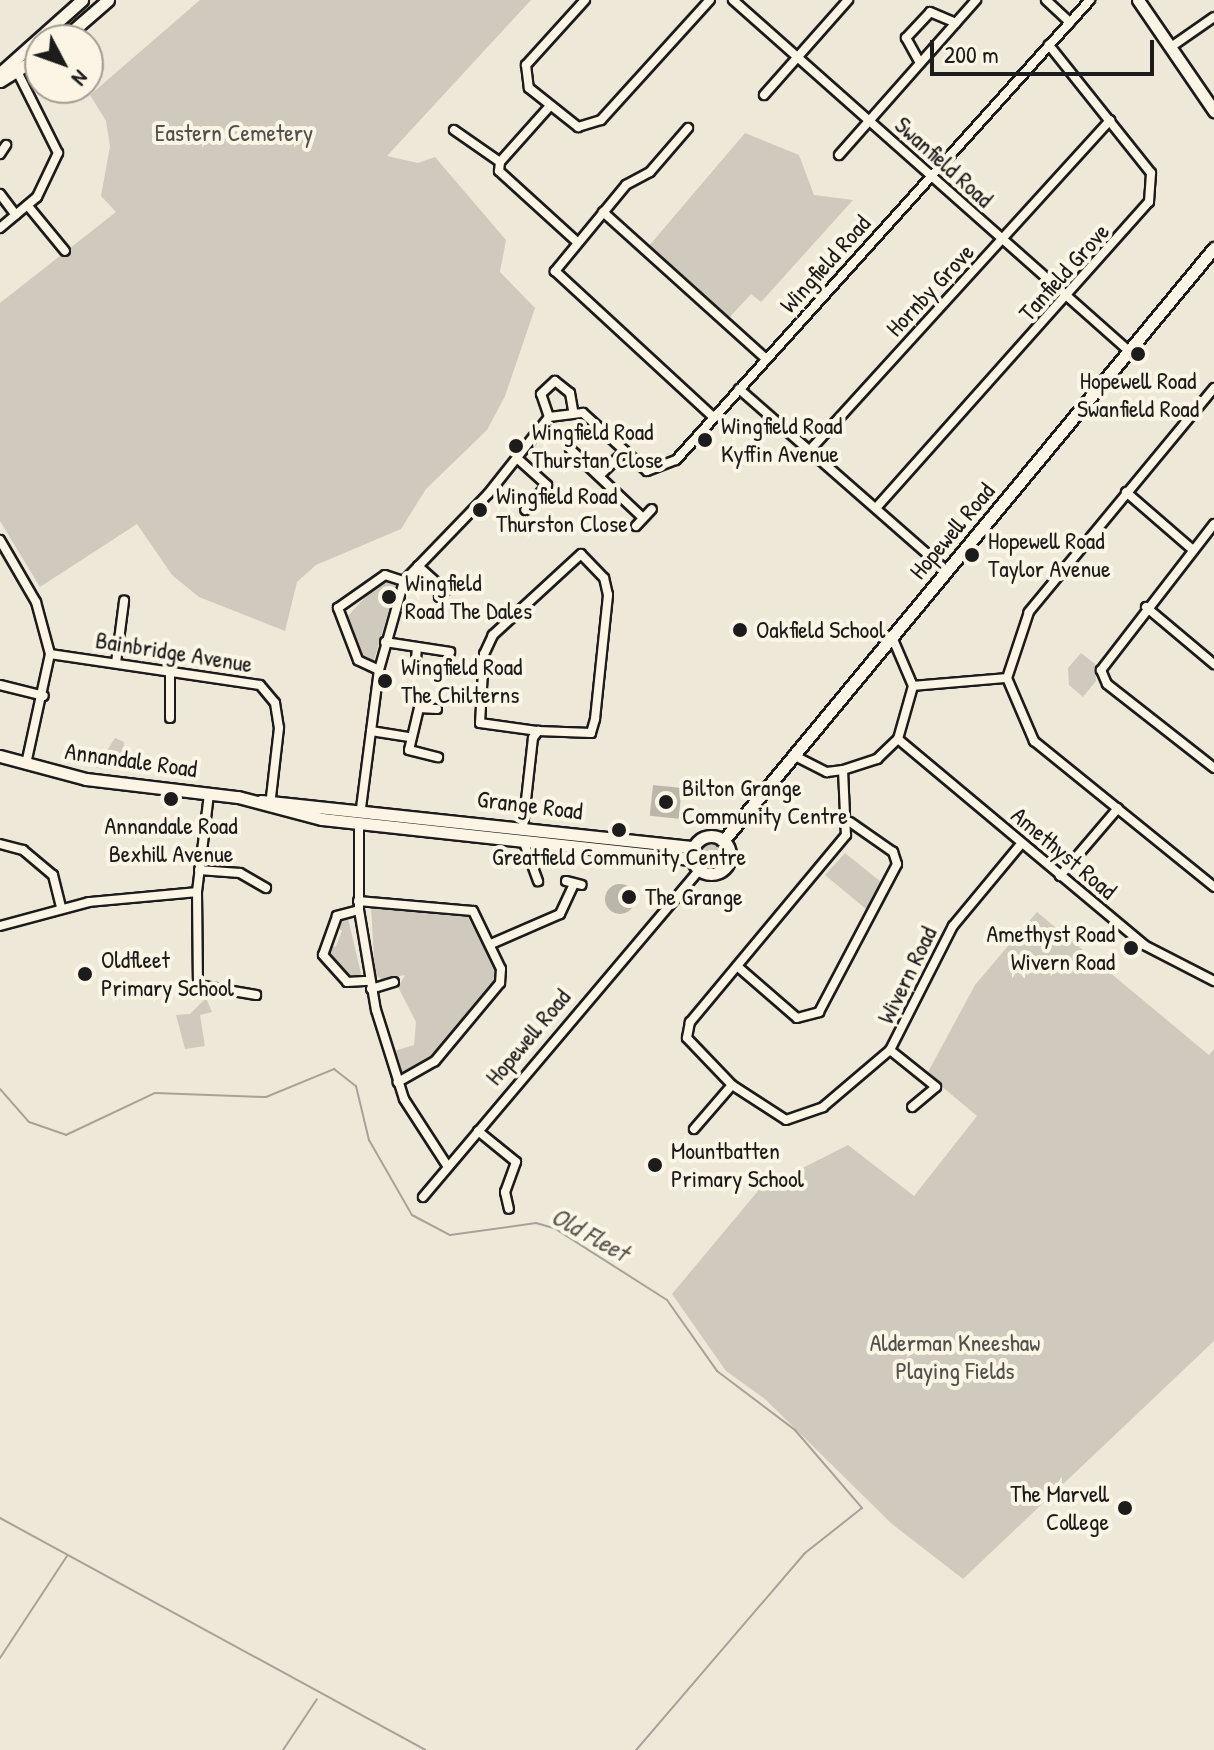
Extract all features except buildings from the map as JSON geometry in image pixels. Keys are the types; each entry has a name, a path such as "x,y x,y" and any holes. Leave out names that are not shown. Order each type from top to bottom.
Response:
{"street":[{"path":"0,73 82,0"},
{"path":"80,24 108,0"},
{"path":"585,0 526,65 529,88 549,107 578,127 601,120 710,0"},
{"name":"Swanfield Road","path":"733,0 1130,352"},
{"path":"764,95 848,0"},
{"path":"839,155 976,0"},
{"path":"1046,0 1070,22"},
{"name":"Wingfield Road","path":"549,417 541,394 555,381 570,393 573,410 623,453 647,471 662,469 739,389 1090,0"},
{"path":"1138,0 1214,111"},
{"path":"920,63 906,38 930,12 956,23"},
{"path":"1171,47 1214,17"},
{"name":"Tanfield Grove","path":"876,508 1067,298 1149,202 1151,173 1049,45"},
{"path":"0,81 24,66"},
{"path":"0,228 28,206 58,153 17,71"},
{"path":"549,107 500,162 499,171 576,241"},
{"name":"Hornby Grove","path":"810,450 1110,120"},
{"path":"688,128 668,153 626,185 576,241 555,271 713,417"},
{"path":"454,130 489,162 500,162"},
{"path":"0,154 6,145"},
{"path":"668,153 678,162"},
{"path":"0,194 16,215"},
{"path":"28,206 63,248 52,252"},
{"path":"603,212 766,359"},
{"name":"Hopewell Road","path":"423,1197 695,858 725,867 723,841 1214,248"},
{"path":"1214,388 1029,612 1007,678 1034,741 1214,887"},
{"path":"739,389 947,571"},
{"path":"361,808 379,670 404,581 518,459 549,417 573,410"},
{"path":"570,449 643,518"},
{"path":"599,476 623,453"},
{"path":"518,459 547,485 525,510"},
{"path":"1126,492 1193,550"},
{"path":"636,526 652,509"},
{"path":"1214,524 1105,659 1103,677 1214,768"},
{"path":"0,540 36,602 50,654 44,696 26,764"},
{"path":"581,554 604,578 608,595 591,733 538,731 480,723 484,654 493,635 581,554"},
{"path":"418,566 442,594 454,582"},
{"path":"379,670 358,660 338,608 385,575 404,581"},
{"path":"116,663 125,600"},
{"path":"1146,607 1214,664"},
{"path":"793,755 827,772 843,770 877,759 898,739 913,686 892,637"},
{"path":"385,642 450,652"},
{"path":"416,659 417,647"},
{"name":"Bainbridge Avenue","path":"50,654 244,678 275,703 271,804"},
{"path":"170,670 170,718"},
{"path":"913,686 1007,678"},
{"path":"0,685 44,696"},
{"path":"437,709 419,708 409,750 438,757"},
{"path":"371,731 410,737"},
{"path":"523,840 538,731"},
{"name":"Amethyst Road","path":"898,739 1144,945 1214,981"},
{"name":"Annandale Road","path":"0,756 26,764 256,801 359,823"},
{"path":"737,966 797,1018 819,1012 897,864 893,852 850,822 843,770"},
{"path":"209,794 197,892 198,985 256,995"},
{"name":"Annandale Road","path":"271,804 361,808"},
{"name":"Grange Road","path":"361,808 523,827 695,858"},
{"path":"1060,876 1118,808"},
{"name":"Wivern Road","path":"850,822 690,1022 687,1038 732,1085 786,1120 823,1107 890,1050 953,926 1021,844"},
{"path":"359,823 358,906 370,985 398,1082 448,1167"},
{"name":"Grange Road","path":"359,823 695,858"},
{"path":"695,858 707,837 723,841"},
{"name":"Grange Road","path":"523,840 538,881"},
{"path":"0,844 23,850 53,875 61,908"},
{"path":"199,870 240,873 266,888"},
{"path":"491,944 560,914 574,884"},
{"path":"0,926 61,908 197,892"},
{"path":"394,982 370,985 347,982 323,955 337,916 358,906 466,908 491,944 500,983 428,1069 398,1082"},
{"path":"890,1050 936,1087 912,1107"},
{"path":"694,1129 732,1085"},
{"path":"478,1131 516,1162 505,1192 509,1209"}],"green space":[{"name":"Eastern Cemetery","path":"200,0 531,0 387,156 418,163 435,157 506,240 500,272 535,308 505,396 487,430 426,489 401,529 316,565 297,582 285,631 199,597 172,575 137,524 40,587 0,521 0,303 116,212 101,196 110,146 106,121 96,104 104,104 104,83"},
{"path":"745,133 799,155 814,195 853,200 761,302 751,294 728,319 648,247"},
{"path":"382,579 396,585 373,664 359,657 346,618"},
{"path":"1081,653 1095,664 1096,681 1083,697 1069,685 1068,668"},
{"path":"115,738 124,742 121,770 96,768"},
{"path":"711,841 721,845 725,855 721,865 711,869 701,865 697,855 701,845"},
{"path":"845,853 881,882 866,909 825,875"},
{"path":"371,908 467,916 497,970 496,983 434,1060 399,1080 391,1052 414,1045 416,1022 398,987 405,975 382,980 375,974"},
{"name":"Alderman Kneeshaw Playing Fields","path":"1037,912 1209,1055 1214,1049 1214,1341 963,1579 892,1524 765,1399 726,1371 672,1294 768,1179 775,1182 848,1145 914,1196 977,1116 927,1074 975,985"},
{"path":"347,914 362,978 354,982 326,949 336,946 342,931 335,925"},
{"path":"206,998 212,1012 200,1015 205,1046 185,1049 176,1015 190,1014"}],"waterway":[{"name":"Old Fleet","path":"0,1089 29,1122 66,1135 155,1093 266,1097 334,1069 356,1086 369,1140 412,1215 450,1235 536,1223 554,1228 667,1300 717,1371 795,1430 862,1508 805,1553 636,1750"},
{"path":"0,1518 425,1750"},
{"path":"0,1658 67,1556"},
{"path":"283,1750 317,1699"}],"place":[{"name":"Hopewell Road Swanfield Road","path":"1138,354"},
{"name":"Wingfield Road Kyffin Avenue","path":"705,440"},
{"name":"Wingfield Road Thurstan Close","path":"516,446"},
{"name":"Wingfield Road Thurston Close","path":"480,510"},
{"name":"Hopewell Road Taylor Avenue","path":"972,555"},
{"name":"Wingfield Road The Dales","path":"389,597"},
{"name":"Oakfield School","path":"740,630"},
{"name":"Wingfield Road The Chilterns","path":"385,681"},
{"name":"Annandale Road Bexhill Avenue","path":"171,799"},
{"name":"Bilton Grange Community Centre","path":"666,802"},
{"name":"Greatfield Community Centre","path":"619,830"},
{"name":"The Grange","path":"629,897"},
{"name":"Amethyst Road Wivern Road","path":"1131,948"},
{"name":"Oldfleet Primary School","path":"85,974"},
{"name":"Mountbatten Primary School","path":"655,1165"},
{"name":"The Marvell College","path":"1125,1508"}]}
